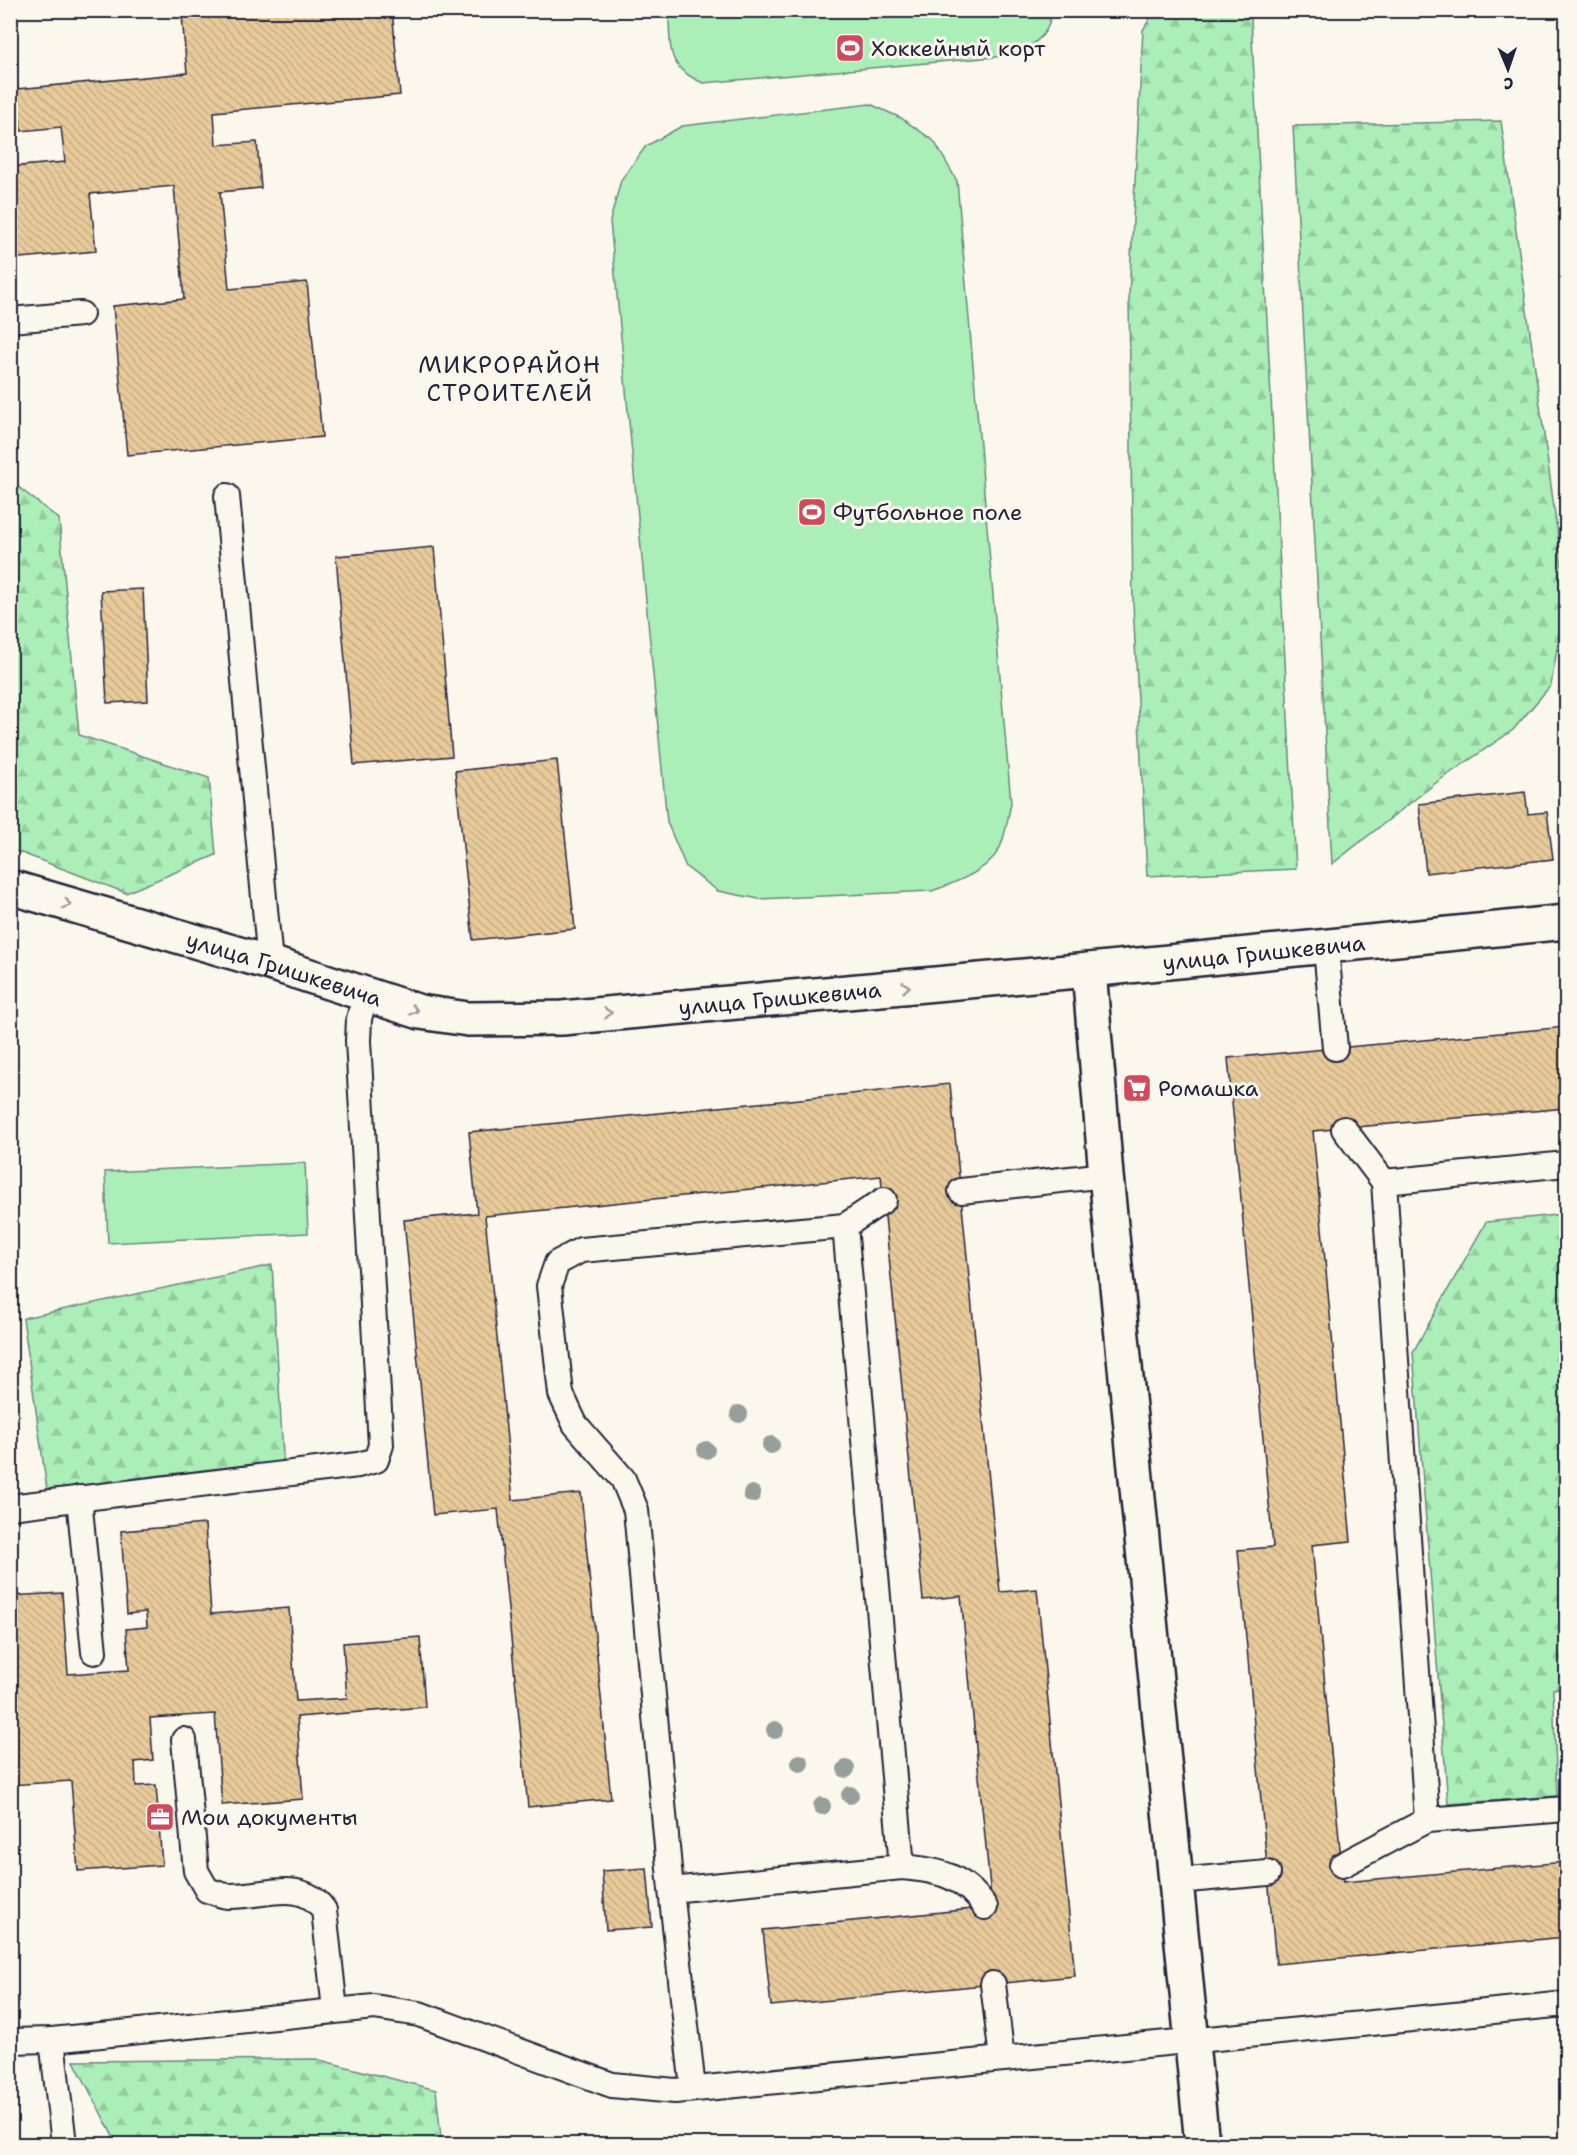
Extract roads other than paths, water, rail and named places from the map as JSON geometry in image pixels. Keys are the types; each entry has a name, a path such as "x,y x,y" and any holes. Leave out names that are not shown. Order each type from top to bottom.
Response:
{"street":[{"name":"улица Гришкевича","path":"10,887 270,963 420,1012 468,1019 562,1018 1326,948 1566,922"},
{"path":"1089,970 1106,1175 1202,2145"}],"lane":[{"path":"10,320 81,314"},
{"path":"227,496 270,963"},
{"path":"1326,948 1335,1048"},
{"path":"10,1507 358,1465 376,1460 381,1445 358,1041 359,1019 366,996"},
{"path":"1344,1129 1384,1182 1427,1820"},
{"path":"1384,1182 1566,1164"},
{"path":"961,1191 1106,1175"},
{"path":"693,2089 671,1890 636,1510 623,1479 575,1424 561,1394 549,1286 557,1263 582,1250 845,1226 884,1200"},
{"path":"845,1226 902,1867"},
{"path":"80,1498 94,1652"},
{"path":"184,1740 196,1871 207,1890 227,1896 298,1891 315,1897 324,1910 335,2010"},
{"path":"1342,1865 1427,1820 1566,1809"},
{"path":"671,1890 902,1867 928,1869 954,1878 974,1891 985,1907"},
{"path":"1176,1881 1268,1873"},
{"path":"993,1984 1002,2059"},
{"path":"10,2041 52,2040 374,2007 419,2014 612,2085 675,2091 1566,2004"},
{"path":"52,2040 64,2145"}],"place":[{"name":"Хоккейный корт","path":"850,48"},
{"name":"Футбольное поле","path":"812,512"},
{"name":"Ромашка","path":"1137,1088"},
{"name":"Мои документы","path":"160,1817"}],"district":[{"name":"МИКРОРАЙОН СТРОИТЕЛЕЙ","path":"510,379"}]}
